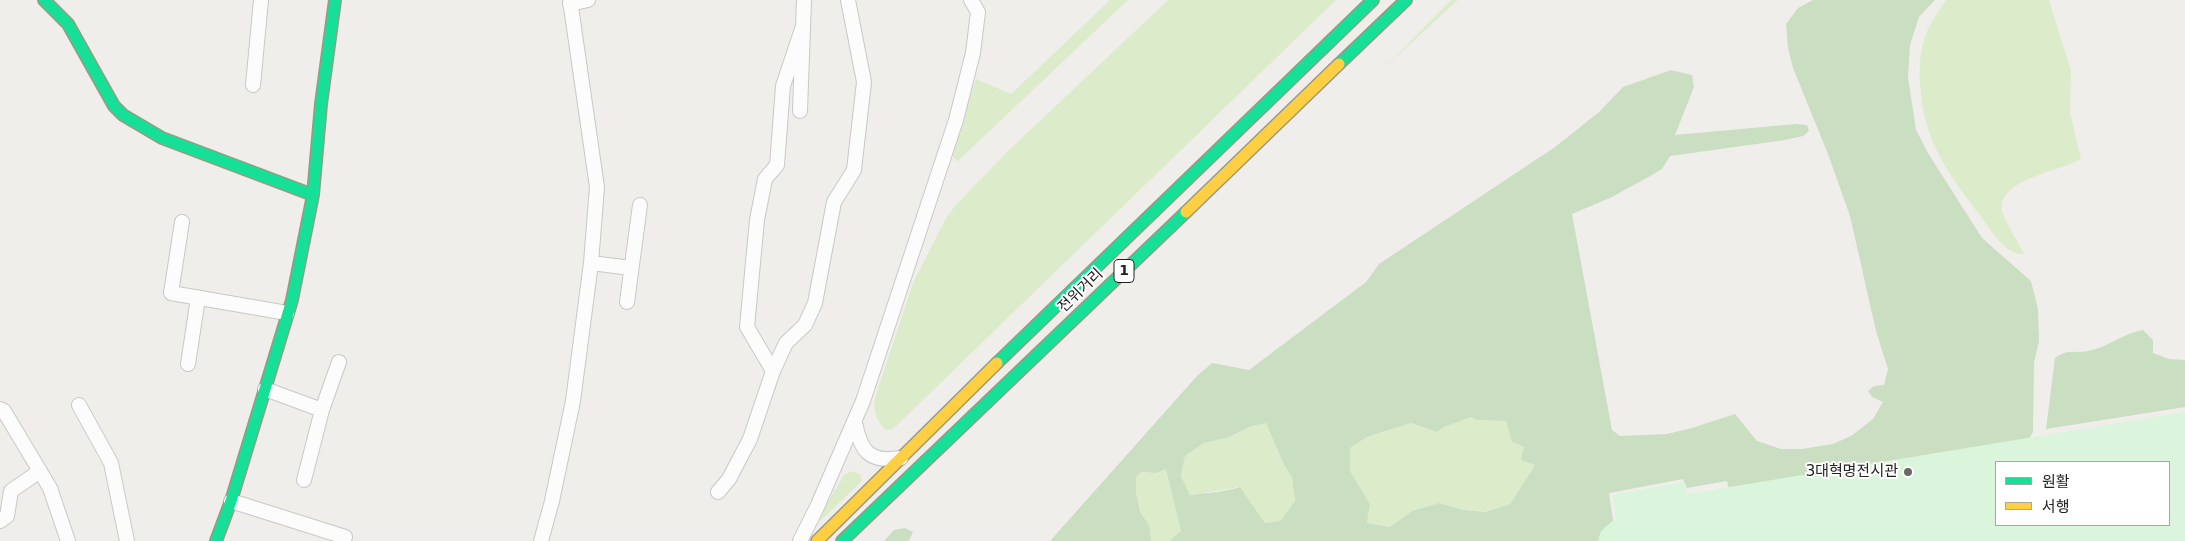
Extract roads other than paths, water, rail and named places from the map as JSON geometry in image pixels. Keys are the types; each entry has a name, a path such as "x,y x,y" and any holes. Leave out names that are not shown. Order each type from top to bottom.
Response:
{"main road":[{"path":"44,0 68,24 114,106 123,115 162,138 314,195"},
{"path":"216,541 231,501 287,314 314,195 321,104 335,0"},
{"name":"전위거리","path":"817,541 1373,0"},
{"name":"전위거리","path":"842,541 1406,0"}],"street":[{"path":"254,85 261,0"},
{"path":"541,541 552,501 573,401 591,263 597,187 570,2 588,0"},
{"path":"800,112 804,0"},
{"path":"718,492 729,479 750,439 773,371 786,344 804,325 814,303 834,202 854,170 864,82 848,0"},
{"path":"800,541 855,423 956,120 973,53 976,29 978,12 971,0"},
{"path":"773,371 747,327 757,220 765,179 777,165 783,86 803,26"},
{"path":"627,302 640,205"},
{"path":"182,222 171,293 287,314"},
{"path":"591,263 631,268"},
{"path":"188,364 198,298"},
{"path":"304,480 322,410 339,362"},
{"path":"265,389 322,410"},
{"path":"79,405 111,463 127,541"},
{"path":"0,409 4,411 50,488 68,541"},
{"path":"855,423 858,438 870,455 890,460 901,458"},
{"path":"0,521 7,516 11,490 40,471"},
{"path":"231,501 345,537"}],"place":[{"name":"3대혁명전시관","path":"1908,472"}]}
